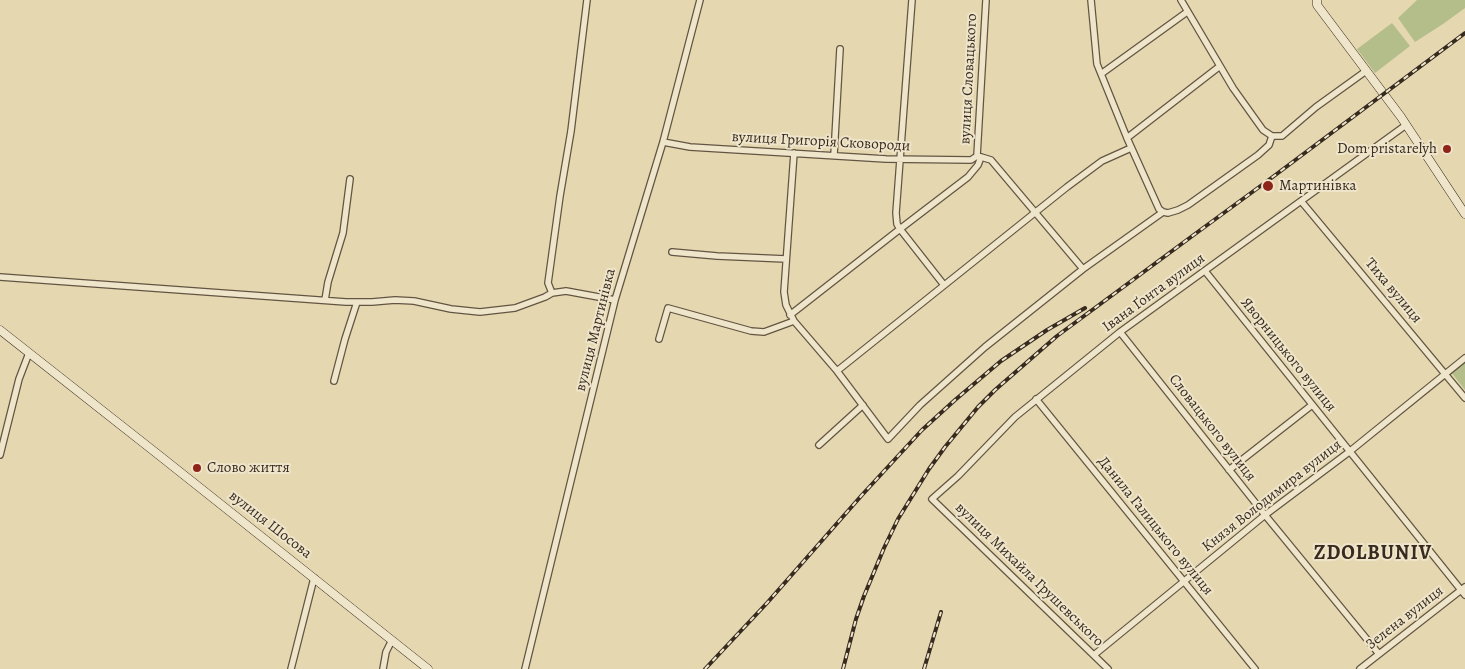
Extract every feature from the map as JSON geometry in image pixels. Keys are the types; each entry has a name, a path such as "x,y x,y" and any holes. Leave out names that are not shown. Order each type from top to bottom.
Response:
{"main road":[{"path":"1316,2 1406,125 1465,214"},
{"name":"вулиця Шосова","path":"0,330 428,669"}],"street":[{"path":"552,293 548,283 571,131 587,0"},
{"name":"вулиця Мартинівка","path":"525,669 615,300 663,142 700,0"},
{"path":"912,0 896,212 897,224 944,285"},
{"name":"вулиця Словацького","path":"979,157 986,0"},
{"path":"1091,0 1096,64 1156,205 1163,212 1168,213 1178,210 1203,195 1258,155 1269,145 1272,136"},
{"path":"1181,0 1233,88 1263,130 1272,136 1282,136 1316,107 1366,71"},
{"path":"1101,74 1187,12"},
{"path":"834,155 840,49"},
{"path":"1127,138 1220,66"},
{"name":"Івана Ґонта вулиця","path":"932,499 958,476 1015,417 1120,332 1406,125"},
{"name":"вулиця Григорія Сковороди","path":"663,142 690,147 900,159 970,160 979,157"},
{"path":"837,371 1035,212 1102,162 1131,148"},
{"path":"794,153 784,292 786,306 792,318 837,371 888,439 920,405 985,346 1083,269 1163,212"},
{"path":"660,339 668,308 751,331 764,332 792,318 900,228 968,177 978,166 979,157 991,160 1083,269"},
{"path":"325,300 328,282 343,233 350,179"},
{"name":"Тиха вулиця","path":"1301,201 1465,398"},
{"path":"672,252 786,259"},
{"name":"Яворницького вулиця","path":"1205,271 1350,452 1464,590"},
{"path":"0,277 357,302 414,301 451,309 480,312 516,308 545,298 552,293 566,292 615,300"},
{"path":"334,381 357,302"},
{"name":"Словацького вулиця","path":"1120,332 1265,515 1379,654"},
{"path":"0,455 19,379 29,353"},
{"name":"Князя Володимира вулиця","path":"1094,655 1265,515 1350,452 1465,358"},
{"name":"Данила Галицького вулиця","path":"1036,399 1254,669"},
{"path":"819,445 863,405"},
{"path":"1229,470 1312,405"},
{"name":"вулиця Михайла Грушевського","path":"932,499 1108,669"},
{"path":"291,669 314,578"},
{"name":"Зелена вулиця","path":"1360,669 1464,590"},
{"path":"383,669 386,652 392,640"}],"green space":[{"path":"1417,0 1465,0 1465,8 1415,42 1398,18"},
{"path":"1392,23 1410,46 1375,73 1357,49"},
{"path":"1465,361 1465,390 1451,372"}],"railway":[{"path":"843,669 864,596 898,519 929,469 978,407 1057,336 1465,33"},
{"path":"705,669 767,603 922,430 1001,361 1047,330 1085,308"},
{"path":"924,669 941,612"}],"place":[{"name":"Dom pristarelyh","path":"1447,149"},
{"name":"Мартинівка","path":"1268,186"},
{"name":"Слово життя","path":"197,468"}],"district":[{"name":"ZDOLBUNIV","path":"1373,554"}]}
